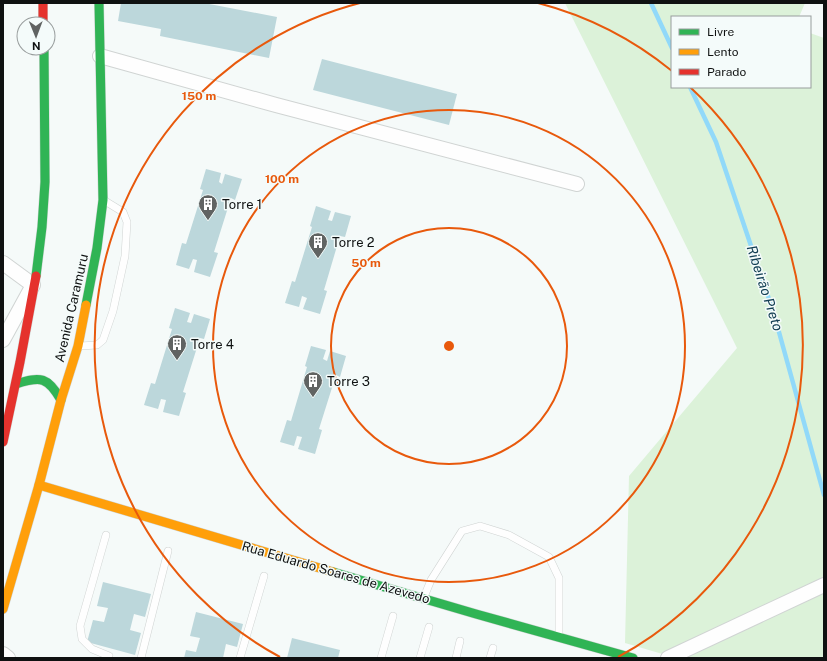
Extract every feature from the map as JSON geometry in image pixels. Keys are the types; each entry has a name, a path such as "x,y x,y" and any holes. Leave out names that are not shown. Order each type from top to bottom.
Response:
{"main road":[{"path":"43,3 43,16"},
{"name":"Avenida Caramuru","path":"3,609 39,485 61,400 78,346 97,248 103,200 100,3"},
{"path":"3,442 16,384 42,227 44,202 45,125 44,56"},
{"path":"16,384 40,379 53,386 61,400"},
{"name":"Rua Eduardo Soares de Azevedo","path":"39,485 633,658"}],"street":[{"path":"100,56 276,105 577,184"},
{"path":"3,263 33,285 3,340"},
{"path":"668,658 824,585"},
{"path":"3,654 8,658"}],"lane":[{"path":"78,346 97,345 103,340 113,311 125,256 127,222 123,212 103,200"},
{"path":"424,598 431,580 462,531 480,526 509,535 549,557 559,578 559,637"},
{"path":"106,535 80,626 82,640 92,650 110,657"},
{"path":"141,658 168,551"},
{"path":"240,658 264,576"},
{"path":"381,658 393,616"},
{"path":"420,658 428,627"},
{"path":"456,658 460,642"},
{"path":"490,658 492,648"}],"green space":[{"path":"565,3 805,3 799,16 671,16 671,88 811,88 811,33 824,38 824,658 676,658 625,643 629,476 737,348"}],"building":[{"path":"121,3 204,3 277,17 269,58 160,36 161,29 118,21"},
{"path":"322,59 457,94 449,125 313,90"},
{"name":"Torre 1","path":"206,169 221,173 219,182 222,184 225,174 242,179 235,200 231,198 214,252 218,253 210,277 194,272 197,260 193,259 189,269 176,265 182,243 186,244 203,190 200,189"},
{"name":"Torre 2","path":"316,206 331,211 328,220 332,221 335,212 351,216 345,237 340,236 324,290 327,291 320,314 303,309 307,298 302,296 299,307 285,303 292,281 295,282 312,227 310,226"},
{"name":"Torre 4","path":"175,308 190,313 187,322 191,323 194,314 210,319 204,339 200,338 183,392 186,393 179,416 163,412 166,400 161,399 158,409 144,405 151,383 155,384 172,329 169,328"},
{"name":"Torre 3","path":"311,346 326,350 323,359 327,361 330,351 346,356 340,377 336,375 319,429 322,430 315,454 298,449 302,437 297,436 294,446 280,442 287,420 291,421 307,367 305,366"},
{"path":"103,582 151,594 145,617 134,614 130,630 141,633 135,655 87,642 93,620 104,622 108,608 97,606"},
{"path":"196,612 243,624 237,647 226,644 223,658 184,658 186,650 196,652 200,638 190,636"},
{"path":"292,638 340,650 338,658 287,658"}],"waterway":[{"name":"Ribeirão Preto","path":"651,3 671,46"},
{"name":"Ribeirão Preto","path":"690,88 716,142 774,314 824,495"}],"traffic: fast":[{"path":"86,305 97,248 103,200 99,3"},
{"path":"36,276 42,227 45,182 44,56"},
{"path":"16,384 38,379 43,380 52,387 61,400"},
{"path":"333,572 633,658"}],"traffic: slow":[{"path":"3,609 39,485 61,400 78,346 86,305"},
{"path":"39,485 333,572"}],"traffic: jam":[{"path":"43,3 43,16"},
{"path":"3,442 36,276"}],"place":[{"name":"Torre 1","path":"208,221"},
{"name":"Torre 2","path":"318,259"},
{"name":"Torre 4","path":"177,361"},
{"name":"Torre 3","path":"313,398"}]}
